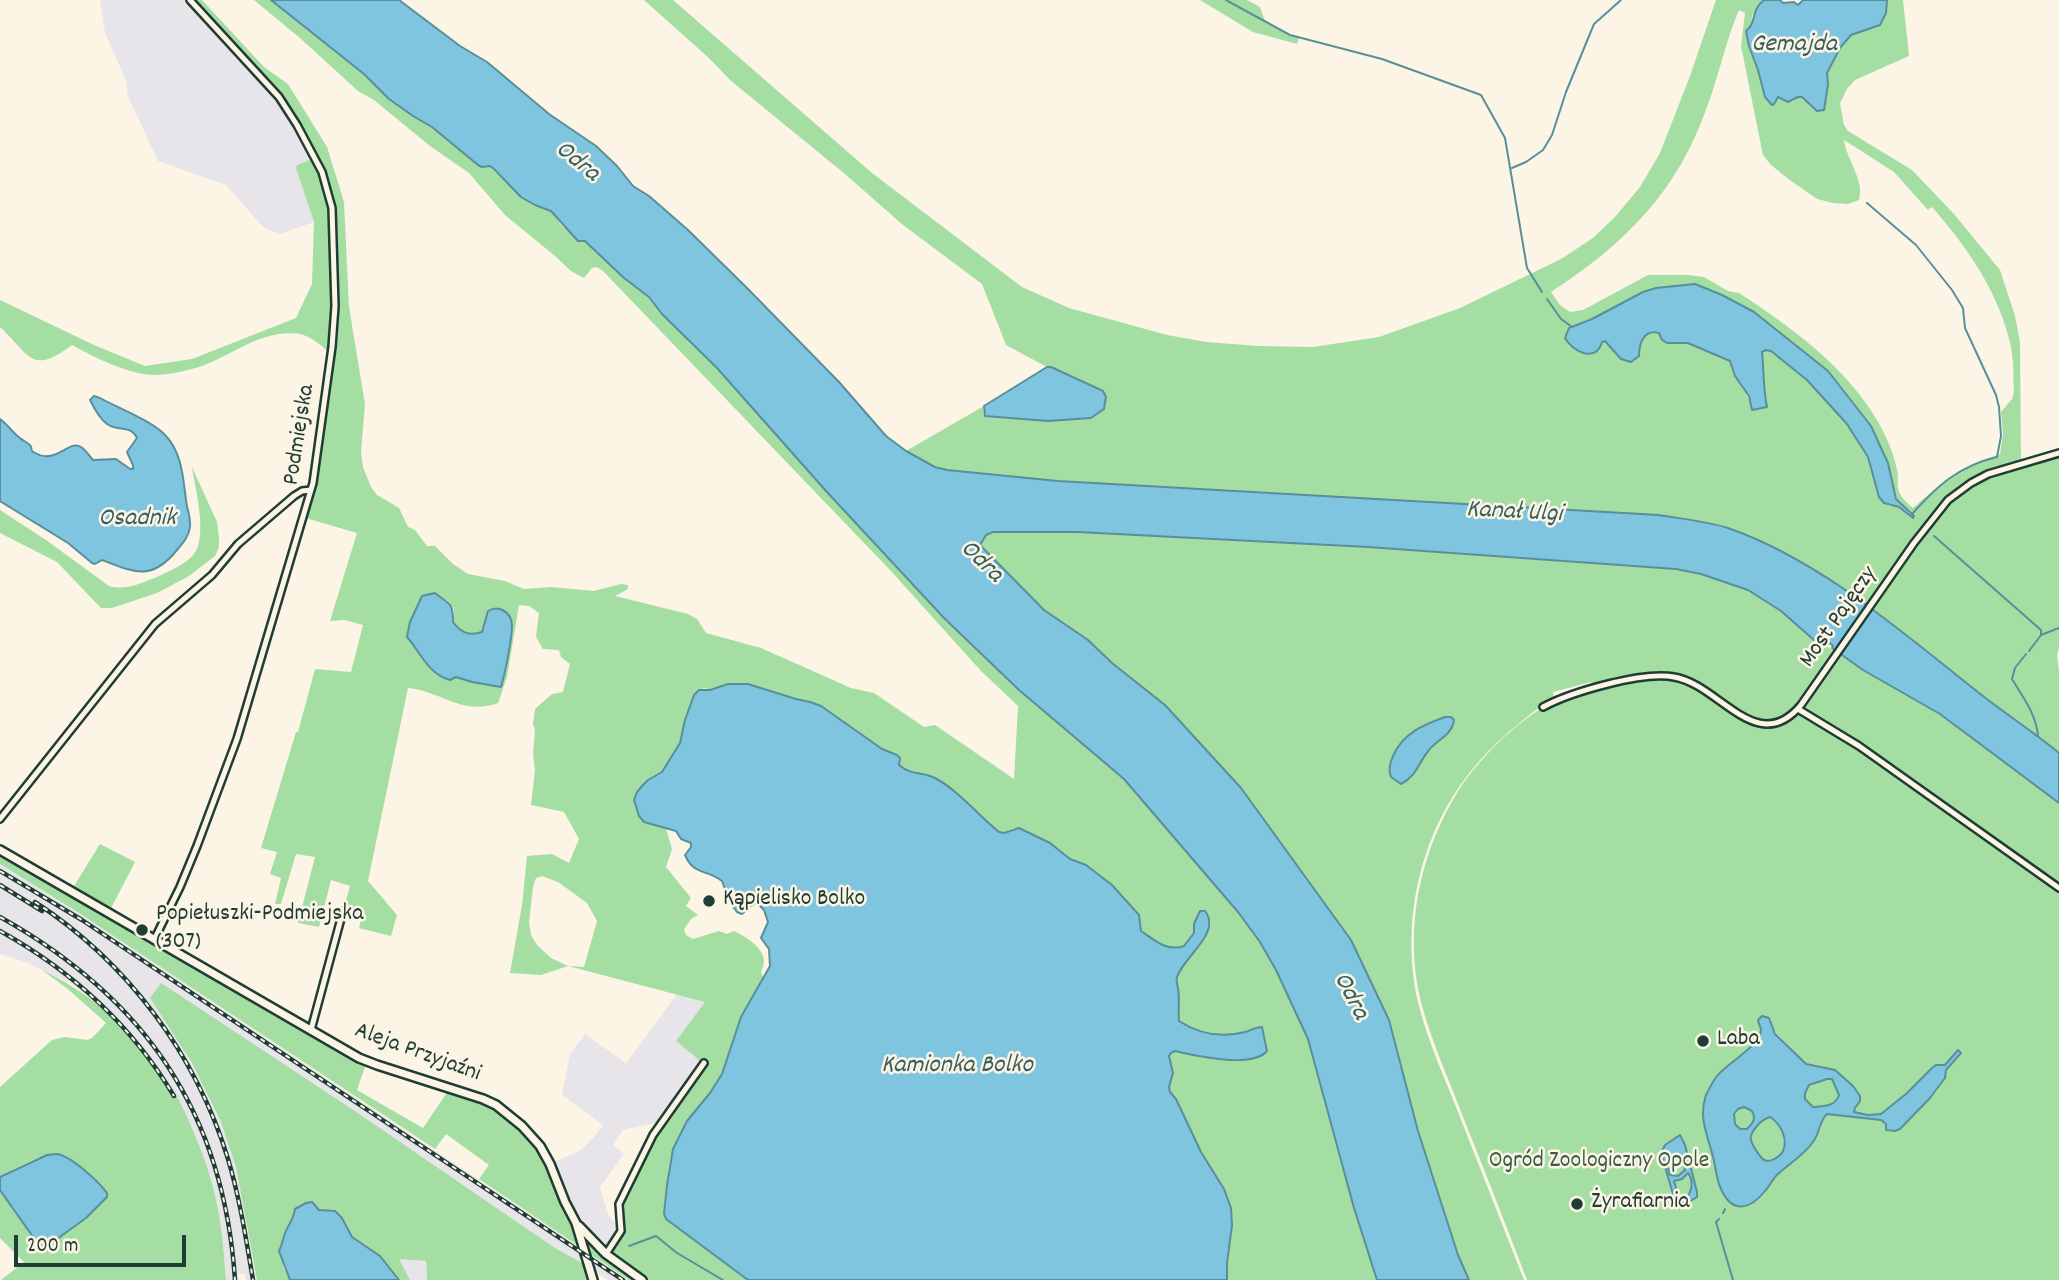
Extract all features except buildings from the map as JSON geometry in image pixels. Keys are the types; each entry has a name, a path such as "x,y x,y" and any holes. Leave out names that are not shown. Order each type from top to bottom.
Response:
{"main road":[{"name":"Aleja Przyjaźni","path":"0,850 367,1061 483,1099 505,1112 527,1130 550,1164 576,1223 593,1280"},
{"path":"576,1223 606,1254 642,1280"}],"street":[{"name":"Podmiejska","path":"150,938 176,896 237,739 311,490 319,453 334,322 334,244 330,194 315,158 284,103 190,0"},
{"name":"Most Pajęczy","path":"1800,707 1939,508 1971,483 1997,470 2059,453"},
{"path":"0,819 155,624 212,575 238,544 294,496 311,490"},
{"path":"1543,707 1555,701 1638,677 1658,675 1675,677 1697,685 1756,724 1777,722 1787,718 1800,707 2059,888"},
{"path":"311,1030 343,911"},
{"path":"606,1254 621,1231 619,1204 653,1135 704,1063"}],"shaded area":[{"path":"100,0 190,0 269,85 315,158 297,165 314,222 280,234 263,227 226,185 158,161 127,94 127,83 105,33"},
{"path":"0,864 79,913 629,1280 608,1280 555,1248 355,1111 161,984 150,998 201,1080 221,1122 236,1166 257,1280 246,1280 245,1274 238,1274 239,1280 226,1280 215,1196 197,1138 176,1097 174,1098 119,1024 98,1003 70,983 25,962 0,954"},
{"path":"677,994 706,1002 704,1063 658,1127 654,1123 623,1130 613,1145 624,1154 600,1187 608,1214 621,1231 606,1254 576,1223 550,1164 581,1150 603,1125 562,1095 570,1054 585,1034 626,1063"},
{"path":"398,1259 426,1261 427,1280 410,1280"}],"green space":[{"path":"190,0 202,0 264,67 288,84 327,147 344,202 349,307 365,404 361,452 363,467 377,495 399,508 408,527 415,530 427,546 435,546 468,574 505,581 524,589 551,587 594,591 621,584 628,585 628,589 615,596 688,614 697,619 706,633 761,648 851,688 874,693 924,727 935,725 1014,779 1018,706 981,671 890,570 603,271 597,267 592,268 584,278 571,271 505,215 469,173 430,146 374,100 358,91 254,0 271,0 280,6 364,74 389,99 432,127 482,167 490,166 535,205 551,211 562,226 585,241 624,278 649,297 944,618 1019,690 1124,779 1238,912 1276,970 1308,1039 1354,1208 1377,1280 1227,1280 1231,1208 1224,1190 1170,1092 1173,1073 1169,1056 1175,1051 1204,1058 1242,1059 1267,1044 1261,1027 1236,1034 1219,1035 1179,1022 1177,976 1191,953 1205,938 1211,923 1205,911 1194,924 1194,934 1188,943 1175,948 1161,944 1141,931 1139,915 1112,885 1086,865 1070,859 1050,843 1014,828 999,832 944,783 904,769 899,765 900,758 897,755 882,749 821,706 810,702 748,684 710,690 704,688 694,695 680,743 662,772 648,780 637,792 651,824 666,828 672,849 666,867 691,898 686,906 698,915 691,919 684,929 686,935 693,939 719,931 727,934 734,931 753,943 763,956 761,973 764,978 741,1017 722,1074 687,1121 673,1149 664,1213 672,1225 748,1280 629,1280 479,1179 489,1165 446,1134 435,1149 79,913 0,864 0,850 71,891 100,844 135,862 109,912 367,1061 357,1090 423,1128 450,1088 496,1105 540,1146 568,1209 605,1254 621,1231 619,1204 653,1135 704,1064 676,1041 705,1002 568,966 541,975 510,973 527,856 552,854 569,863 579,839 564,812 531,805 535,770 535,709 552,694 563,692 570,664 561,657 559,650 543,649 536,637 539,613 529,606 519,605 507,677 498,703 473,707 408,688 368,881 397,915 391,936 359,928 362,916 343,911 350,886 331,880 319,927 298,923 315,857 296,854 281,904 275,904 281,878 270,874 277,852 261,848 315,669 351,672 363,625 345,620 330,621 357,533 302,517 313,483 331,354 308,337 286,333 260,339 199,367 157,375 113,365 72,345 48,359 32,358 0,327 0,300 145,366 192,359 296,318 312,284 314,222 296,168 297,165 315,158 288,110","holes":["435,593 448,601 454,609 453,622 466,633 482,632 488,611 493,608 501,609 512,624 505,674 500,687 431,670 407,637 410,622 422,596","542,876 558,882 587,903 597,921 584,967 568,966 551,958 537,945 531,935 529,923 533,887 536,878"]},
{"path":"644,0 673,0 872,173 1022,287 1069,308 1167,335 1206,342 1313,347 1379,337 1460,308 1561,259 1593,238 1640,187 1660,153 1716,0 1764,0 1752,16 1749,46 1765,97 1776,102 1778,97 1792,102 1802,97 1824,110 1827,73 1850,35 1877,27 1886,13 1887,0 1903,0 1909,56 1855,80 1840,103 1844,125 1848,131 1912,170 1954,214 2000,270 2015,316 2020,342 2021,463 2059,453 2059,753 1854,596 1793,557 1728,528 1659,515 1058,481 947,470 925,462 906,451 984,406 987,417 1007,416 1041,421 1091,418 1106,405 1106,397 1103,391 1047,367 1006,345 982,284 903,225 730,80","holes":["1739,10 1745,13 1741,46 1763,155 1771,165 1817,199 1848,204 1859,200 1860,192 1844,140 1894,172 1928,210 1932,207 1957,238 1980,270 2005,324 2012,355 2014,392 2012,399 2001,412 2003,434 2000,454 1954,476 1913,508 1900,493 1896,464 1884,432 1850,382 1797,334 1739,293 1728,291 1704,277 1648,275 1583,310 1570,312 1560,305 1551,292 1603,254 1625,234 1646,213 1681,165 1711,95","1695,284 1754,312 1828,371 1861,412 1893,483 1897,498 1914,517 1899,507 1884,503 1879,497 1868,457 1847,424 1807,380 1771,351 1762,352 1767,407 1752,410 1730,361 1700,347 1667,343 1659,334 1650,332 1642,342 1639,356 1621,359 1605,341 1600,348 1585,354 1567,343 1584,321 1643,292"]},
{"path":"1200,0 1247,0 1260,7 1265,21 1299,37 1297,44 1253,32"},
{"path":"192,467 217,522 219,547 215,556 189,576 157,593 112,608 101,608 57,562 0,533 0,510 109,586 121,588 139,584 182,565 198,546 200,524"},
{"name":"Ogród Zoologiczny Opole","path":"993,532 1078,532 1368,547 1676,569 1701,574 1748,590 1781,611 1814,639 1821,639 1828,647 1863,670 1940,714 2059,803 2059,1280 1527,1280 1425,1017 1416,974 1415,919 1425,864 1434,838 1467,778 1517,726 1539,710 1593,689 1591,682 1553,692 1554,697 1510,731 1480,760 1453,796 1439,822 1419,880 1413,910 1412,941 1418,1002 1436,1058 1524,1280 1469,1280 1458,1255 1418,1131 1389,1020 1351,940 1241,788 1165,706 1088,640 1044,610 980,544 986,535","holes":["1758,1020 1774,1031 1806,1064 1833,1069 1853,1086 1855,1108 1853,1117 1825,1115 1814,1141 1807,1150 1774,1177 1768,1188 1731,1203 1720,1181 1705,1129 1703,1111 1712,1084 1758,1038 1761,1030","1958,1051 1961,1054 1946,1071 1937,1091 1900,1129 1891,1132 1882,1120 1877,1118 1940,1065 1945,1065"]},
{"path":"42,970 84,994 102,1008 132,1039 173,1098 177,1096 197,1139 216,1199 226,1280 1,1280 24,1262 0,1238 0,1190 43,1247 86,1218 104,1201 104,1189 63,1155 47,1155 0,1177 0,1087 52,1040 65,1037 87,1040 106,1023"},
{"path":"161,983 555,1248 589,1267 593,1280 427,1280 426,1261 399,1259 410,1280 399,1280 364,1244 352,1237 339,1214 315,1207 296,1209 283,1236 280,1247 284,1269 290,1280 257,1280 236,1167 221,1122 192,1063 150,998"},
{"path":"1832,1079 1839,1095 1837,1099 1828,1105 1813,1107 1805,1099 1809,1085"},
{"path":"1744,1107 1752,1110 1755,1118 1752,1126 1744,1129 1736,1126 1733,1118 1736,1110"},
{"path":"1770,1117 1780,1129 1784,1143 1779,1155 1764,1160 1750,1140 1757,1126"}],"water":[{"path":"271,0 399,0 460,46 487,62 549,114 596,146 633,186 649,196 688,230 747,288 839,382 886,436 935,467 1058,481 1659,515 1728,528 1793,557 1854,596 2059,753 2059,803 1940,714 1863,670 1832,648 1830,643 1821,639 1814,640 1781,611 1748,590 1701,574 1676,569 1368,547 1078,532 993,532 986,535 980,545 1044,610 1088,640 1165,705 1241,788 1351,940 1389,1020 1418,1131 1458,1255 1469,1280 1377,1280 1354,1208 1308,1039 1276,970 1238,912 1124,779 1019,690 944,618 649,297 624,278 585,241 578,241 551,211 521,197 493,168 478,165 432,127 389,99 364,74"},
{"name":"Gemajda","path":"1764,0 1794,2 1798,5 1803,0 1887,0 1886,13 1880,25 1851,35 1840,48 1827,73 1824,110 1817,111 1802,97 1788,102 1778,97 1772,105 1765,97 1746,31"},
{"path":"1695,284 1754,312 1828,371 1871,426 1888,463 1896,499 1913,518 1899,507 1884,503 1879,497 1868,457 1847,424 1807,380 1771,351 1762,352 1767,407 1752,410 1749,396 1735,376 1730,361 1688,343 1667,343 1659,333 1650,333 1641,342 1639,356 1631,362 1621,359 1605,341 1599,349 1590,354 1578,351 1565,338 1569,328 1643,292"},
{"path":"1047,367 1103,391 1106,397 1104,409 1091,418 1048,421 985,416 984,406"},
{"name":"Osadnik","path":"94,396 159,430 171,442 178,457 190,520 189,530 168,560 151,570 134,571 102,560 92,563 68,543 0,501 0,419 30,445 35,453 49,456 76,445 83,448 93,460 116,459 133,469 127,452 137,438 131,431 104,422 90,400"},
{"path":"435,593 450,604 453,622 466,633 482,632 488,611 492,609 507,613 512,625 511,639 501,687 456,677 450,680 442,677 430,668 407,637 410,622 422,596"},
{"name":"Kamionka Bolko","path":"728,684 748,684 821,706 882,749 897,755 900,758 899,765 944,783 999,832 1019,828 1050,843 1112,885 1139,915 1141,931 1161,944 1184,946 1194,933 1194,924 1200,911 1205,911 1209,928 1177,977 1179,1021 1195,1029 1219,1035 1236,1034 1262,1027 1267,1051 1260,1056 1237,1060 1175,1051 1169,1056 1173,1073 1170,1092 1224,1189 1231,1208 1227,1280 748,1280 666,1219 664,1214 673,1149 687,1121 722,1074 741,1017 770,966 769,949 761,938 768,922 764,910 757,903 742,914 737,912 730,903 722,881 689,862 685,855 691,843 681,839 676,831 644,822 634,800 637,792 648,780 662,772 680,743 694,695 699,690 710,690"},
{"path":"1445,717 1454,720 1451,729 1429,750 1411,777 1401,784 1391,777 1391,762 1402,741 1422,727"},
{"path":"1762,1016 1769,1018 1775,1034 1806,1064 1835,1070 1860,1096 1854,1112 1868,1115 1881,1114 1932,1068 1945,1065 1958,1050 1961,1053 1946,1070 1945,1078 1930,1098 1900,1129 1886,1130 1886,1124 1881,1120 1827,1114 1809,1147 1776,1176 1753,1202 1736,1206 1725,1197 1718,1181 1703,1111 1706,1095 1717,1076 1759,1036 1761,1030 1758,1020","holes":["1832,1079 1839,1095 1835,1102 1813,1107 1805,1099 1805,1093 1809,1085","1744,1107 1752,1111 1754,1120 1747,1129 1740,1129 1735,1124 1734,1114","1770,1117 1784,1137 1783,1151 1772,1160 1764,1160 1751,1138 1761,1121"]},
{"path":"1680,1135 1685,1145 1697,1197 1685,1204 1673,1194 1661,1153 1665,1145","holes":["1679,1154 1683,1156 1685,1170 1678,1176 1670,1175 1667,1164 1669,1157","1688,1173 1692,1186 1686,1199 1683,1199 1678,1195 1674,1181 1682,1179"]},
{"path":"57,1154 84,1170 103,1188 107,1197 86,1218 43,1247 0,1190 0,1177 47,1155"},
{"path":"312,1202 319,1210 335,1211 352,1237 380,1256 399,1280 290,1280 279,1251 295,1209"}],"waterway":[{"path":"1226,0 1290,35 1382,59 1481,95 1505,138 1527,268 1542,292"},
{"path":"1512,168 1543,150 1552,135 1566,92 1594,24 1621,0"},
{"path":"1867,203 1916,245 1952,290 1963,308 1965,328 1999,407 2001,436 1997,457 1960,471 1931,494 1912,514"},
{"path":"1547,299 1561,319 1572,327"},
{"path":"1934,536 2041,630 2041,635"},
{"path":"2029,651 2041,635 2059,628"},
{"path":"2026,654 2015,668 2012,679 2032,713 2038,736"},
{"path":"1723,1213 1725,1209"},
{"path":"1719,1219 1716,1222 1733,1280"},
{"path":"629,1246 656,1236 677,1253 723,1280"}],"railway":[{"path":"0,871 82,920 623,1280"},
{"path":"0,885 42,911"},
{"path":"35,902 68,926 128,982 177,1047 214,1120 228,1159 253,1280"},
{"path":"0,917 51,949 96,984 135,1023 168,1066 194,1113 214,1164 228,1220 235,1280"},
{"path":"0,931 52,964 98,1002 139,1046 174,1096"}],"place":[{"name":"Kąpielisko Bolko","path":"709,901"},
{"name":"Popiełuszki-Podmiejska (307)","path":"142,930"},
{"name":"Laba","path":"1703,1041"},
{"name":"Żyrafiarnia","path":"1577,1204"}],"water label":[{"name":"Odra","path":"576,163"},
{"name":"Kanał Ulgi","path":"1514,514"},
{"name":"Odra","path":"980,563"},
{"name":"Odra","path":"1349,997"}]}
